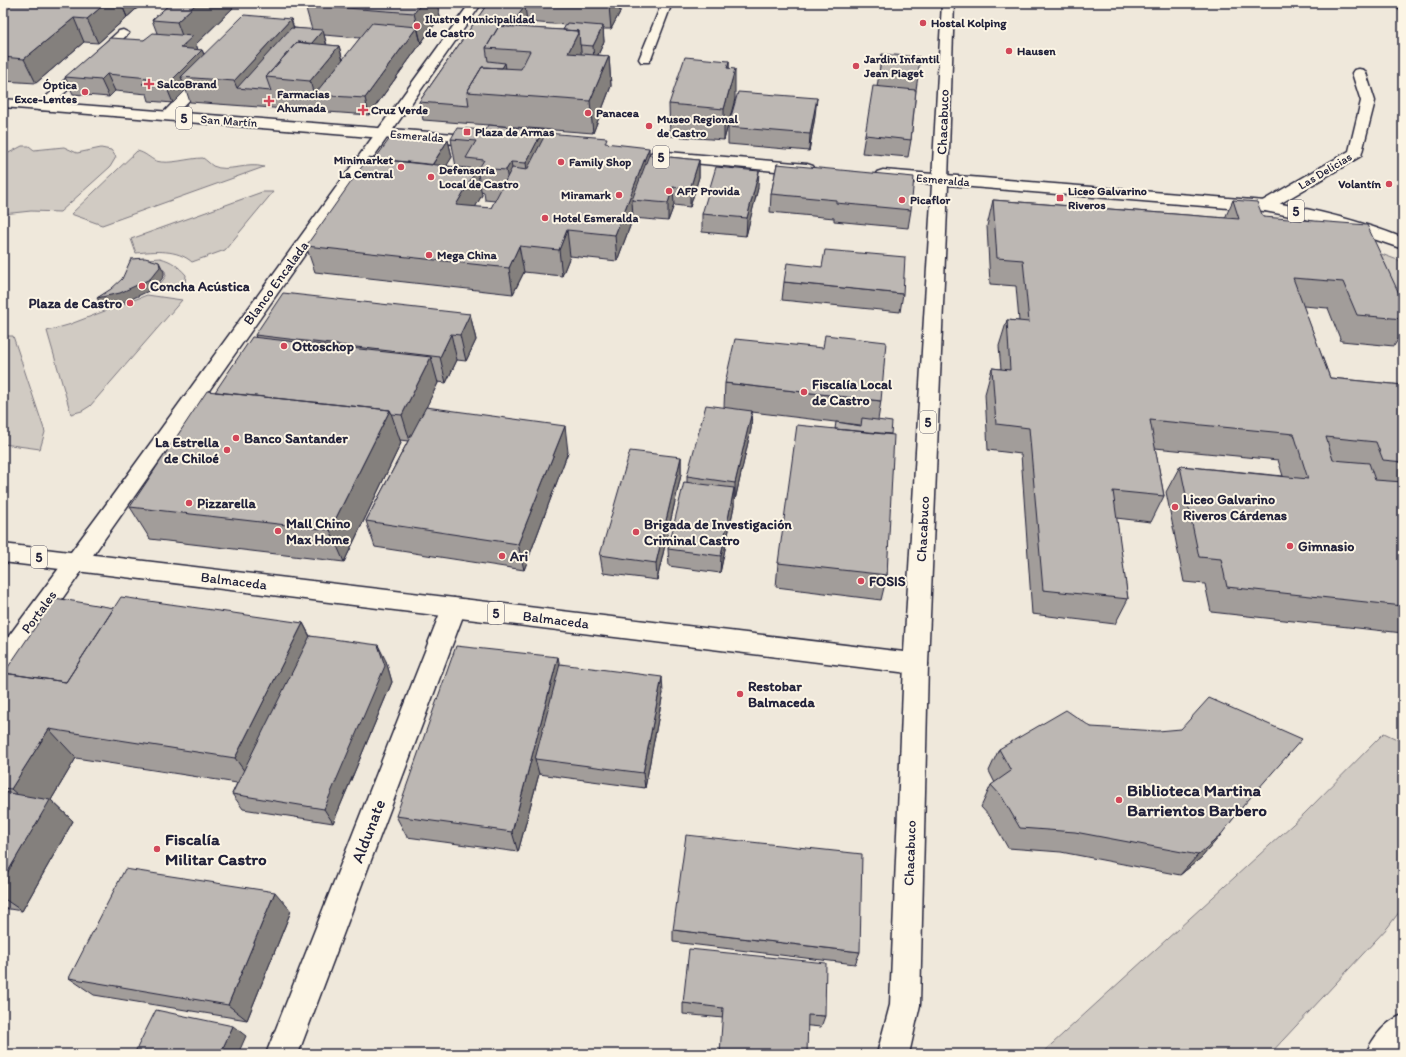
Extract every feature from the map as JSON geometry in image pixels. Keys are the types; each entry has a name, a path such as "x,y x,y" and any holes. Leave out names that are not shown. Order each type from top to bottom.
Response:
{"main road":[{"name":"Blanco Encalada","path":"76,562 476,3"},
{"name":"Chacabuco","path":"893,1054 905,1005 916,664 948,3"},
{"path":"1399,3 1403,6"},
{"name":"Las Delicias","path":"1265,206 1356,154 1368,101 1359,73"},
{"name":"San Martín","path":"3,104 383,133"},
{"name":"Esmeralda","path":"383,133 498,143"},
{"name":"5","path":"639,155 820,170"},
{"name":"Esmeralda","path":"867,174 1265,206 1304,212 1348,223 1403,244"},
{"name":"5","path":"3,553 76,562"},
{"name":"Balmaceda","path":"76,562 916,664"},
{"name":"Portales","path":"3,662 76,562"},
{"name":"Aldunate","path":"282,1054 454,608"},
{"path":"1382,1054 1403,1030"}],"lane":[{"path":"645,60 667,3"},
{"path":"42,106 123,34"},
{"path":"167,116 216,66"}],"shaded area":[{"path":"22,146 29,146 34,150 64,147 77,153 101,148 111,150 116,157 110,167 60,212 31,211 3,214 3,156"},
{"path":"137,151 161,162 203,158 213,166 219,168 251,166 264,167 102,225 71,214"},
{"path":"262,192 273,192 225,250 192,262 173,253 136,253 131,239"},
{"path":"1376,252 1403,262 1403,327"},
{"path":"160,258 174,264 186,275 185,284 180,290 157,288 166,276 165,271 147,259"},
{"path":"147,295 182,300 90,406 82,411 71,414 47,331 68,325"},
{"path":"3,336 13,336 45,432 40,449 3,444"},
{"path":"1384,733 1403,742 1403,907 1388,927 1270,1054 1041,1054 1304,814"}],"building":[{"path":"11,3 106,3 87,19 74,18 24,59 3,57 3,9"},
{"path":"171,3 197,3 177,22 152,20"},
{"path":"307,3 422,3 414,13 305,5"},
{"path":"488,3 525,6 510,27 499,26 486,48 488,61 505,63 502,68 482,67 467,92 469,106 419,102"},
{"path":"578,3 611,3 609,6"},
{"path":"244,15 291,19 234,81 181,77"},
{"path":"372,23 417,27 365,98 314,95"},
{"path":"567,23 603,26 593,46 580,45 579,31 563,30"},
{"path":"499,26 579,31 568,53 609,56 590,101 467,92 482,67 521,69 530,51 486,48"},
{"path":"291,28 323,30 311,44 297,42 266,77 271,91 237,88"},
{"path":"153,33 193,36 180,48 202,50 166,86 142,84 149,78 107,74 101,80 65,77 110,38 144,40"},
{"path":"297,42 339,46 310,81 266,77"},
{"path":"882,54 920,57 918,76 879,73"},
{"path":"685,57 729,61 727,68 735,69 724,109 669,104"},
{"path":"873,86 916,90 911,140 865,135"},
{"path":"738,92 817,98 810,134 728,127"},
{"path":"488,125 543,130 526,163 511,162 506,170 479,168 484,160 466,158 476,141 451,139 457,128 485,130"},
{"path":"546,133 607,138 605,143 649,148 615,235 567,230 559,250 519,246 509,268 306,246 368,158 477,169 456,205 491,208 512,168 527,170"},
{"path":"393,134 448,140 432,165 375,159"},
{"path":"649,155 699,160 690,189 673,187 668,203 632,200"},
{"path":"777,164 914,177 911,210 836,203 836,200 771,194"},
{"path":"716,167 759,171 747,218 702,214"},
{"path":"993,200 1239,219 1233,200 1257,202 1263,217 1367,225 1403,302 1403,319 1357,315 1343,282 1293,278 1330,378 1403,385 1403,462 1383,460 1376,442 1326,437 1333,460 1369,463 1375,480 1403,482 1403,606 1227,587 1221,559 1199,557 1180,466 1308,479 1294,434 1150,420 1164,496 1113,491 1128,599 1043,590 1029,428 996,424 992,368 1010,370 1007,320 1029,322 1023,260 997,258"},
{"path":"825,250 905,257 903,294 784,282 787,263 822,267"},
{"path":"145,258 159,262 160,267 150,279 120,293 97,298 111,289 122,279 131,259"},
{"path":"283,293 470,314 460,335 451,334 440,357 255,335"},
{"path":"825,335 886,342 881,401 725,383 735,339 823,348"},
{"path":"252,337 431,357 402,415 392,414 390,410 215,392"},
{"path":"207,391 390,410 330,530 130,507"},
{"path":"706,405 752,411 735,483 687,476"},
{"path":"426,407 565,426 518,544 366,521"},
{"path":"862,418 892,422 891,434 835,429 836,422 861,426"},
{"path":"797,425 894,435 887,575 778,563"},
{"path":"630,451 681,457 656,563 600,555"},
{"path":"684,482 734,488 721,556 668,549"},
{"path":"121,597 303,623 235,758 49,729 11,789 3,788 3,673 66,682"},
{"path":"55,598 114,608 66,682 4,673"},
{"path":"310,636 378,645 385,666 324,809 232,794"},
{"path":"456,646 558,657 512,832 396,816"},
{"path":"560,664 662,677 643,773 535,759"},
{"name":"Biblioteca Martina Barrientos Barbero","path":"1209,698 1302,739 1243,806 1220,836 1198,855 1075,832 1020,828 1002,797 991,785 1011,771 999,749 1066,710 1091,727 1158,731 1181,729"},
{"path":"3,792 50,800 3,880"},
{"path":"686,835 862,854 860,952 673,930"},
{"path":"125,869 275,892 228,1005 69,978"},
{"path":"689,949 826,963 825,1016 808,1015 807,1054 720,1054 723,1008 683,1003"},
{"path":"156,1010 233,1026 220,1054 134,1054"}],"place":[{"name":"Hostal Kolping","path":"923,23"},
{"name":"Ilustre Municipalidad de Castro","path":"417,26"},
{"name":"Hausen","path":"1009,51"},
{"name":"Jardin Infantil Jean Piaget","path":"856,66"},
{"name":"SalcoBrand","path":"149,84"},
{"name":"Óptica Exce-Lentes","path":"85,92"},
{"name":"Farmacias Ahumada","path":"269,101"},
{"name":"Cruz Verde","path":"363,110"},
{"name":"Panacea","path":"588,113"},
{"name":"Museo Regional de Castro","path":"649,126"},
{"name":"Plaza de Armas","path":"467,132"},
{"name":"Family Shop","path":"561,162"},
{"name":"Minimarket La Central","path":"401,167"},
{"name":"Defensoría Local de Castro","path":"431,177"},
{"name":"Volantín","path":"1389,184"},
{"name":"AFP Provida","path":"669,191"},
{"name":"Miramark","path":"619,195"},
{"name":"Liceo Galvarino Riveros","path":"1060,198"},
{"name":"Picaflor","path":"902,200"},
{"name":"Hotel Esmeralda","path":"545,218"},
{"name":"Mega China","path":"429,255"},
{"name":"Concha Acústica","path":"142,286"},
{"name":"Plaza de Castro","path":"130,303"},
{"name":"Ottoschop","path":"284,346"},
{"name":"Fiscalía Local de Castro","path":"804,392"},
{"name":"Banco Santander","path":"236,438"},
{"name":"La Estrella de Chiloé","path":"227,450"},
{"name":"Pizzarella","path":"189,503"},
{"name":"Liceo Galvarino Riveros Cárdenas","path":"1175,507"},
{"name":"Mall Chino Max Home","path":"278,531"},
{"name":"Brigada de Investigación Criminal Castro","path":"636,532"},
{"name":"Gimnasio","path":"1290,546"},
{"name":"Ari","path":"502,556"},
{"name":"FOSIS","path":"861,581"},
{"name":"Restobar Balmaceda","path":"740,694"},
{"name":"Biblioteca Martina Barrientos Barbero","path":"1119,800"},
{"name":"Fiscalía Militar Castro","path":"157,849"}]}
